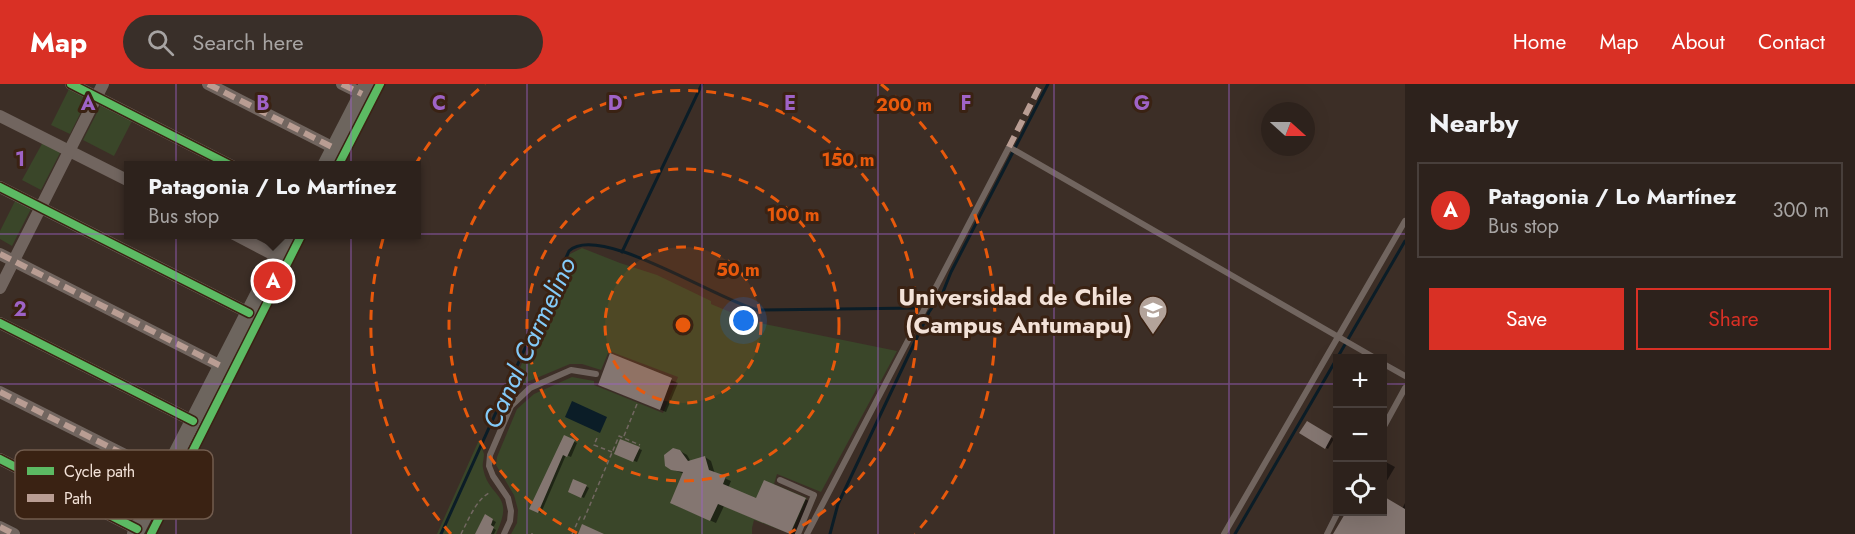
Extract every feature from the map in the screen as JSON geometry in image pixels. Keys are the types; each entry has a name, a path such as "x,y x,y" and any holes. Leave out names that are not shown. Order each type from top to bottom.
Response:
{"main road":[{"path":"327,161 364,89"},
{"path":"178,450 287,239"}],"street":[{"path":"71,84 223,161"},
{"path":"0,288 103,84"},
{"path":"208,84 334,148"},
{"path":"342,84 364,89"},
{"path":"0,116 124,178"},
{"path":"0,187 249,313"},
{"path":"244,239 278,257"},
{"path":"0,254 221,366"},
{"path":"0,323 193,421"},
{"path":"0,392 115,450"},
{"path":"0,459 15,467"},
{"path":"113,519 136,531"},
{"path":"0,527 14,534"}],"lane":[{"path":"807,534 1010,147 1367,354"},
{"path":"1224,534 1340,339 1405,221"},
{"path":"1387,365 1405,376"},
{"path":"504,534 510,521 511,511 508,498 489,466 490,455 511,406 530,388 571,370 596,375"},
{"path":"1387,422 1405,388"},
{"path":"780,480 814,495 798,534"},
{"path":"1327,534 1336,516"}],"path":[{"path":"623,437 637,404"},
{"path":"572,534 580,517 584,519 619,436 640,445"},
{"path":"597,438 594,445 612,452"},
{"path":"461,534 486,494 500,487"}],"green space":[{"path":"71,85 90,94 70,134 51,125"},
{"path":"102,103 133,119 114,156 83,140"},
{"path":"43,142 61,151 41,190 22,180"},
{"path":"16,199 32,207 12,246 0,239 0,231"},
{"path":"582,248 657,275 711,301 711,304 754,322 897,351 821,492 777,474 774,484 807,498 791,534 754,520 752,534 511,534 517,523 518,510 514,495 496,465 497,457 517,409 534,394 572,377 594,381 594,385 663,413 678,377 609,351 601,370 582,364 570,364 527,382 505,402 570,254"},
{"path":"479,440 484,454 483,466 486,478 502,503 503,510 496,534 437,534"}],"water":[{"path":"572,401 607,417 600,433 565,417"}],"building":[{"path":"610,353 672,378 660,410 598,385"},
{"path":"1307,421 1332,436 1325,449 1299,433"},
{"path":"564,435 575,440 567,457 563,455 538,513 529,509"},
{"path":"620,439 640,447 633,462 614,454"},
{"path":"673,448 680,450 688,461 705,456 709,470 726,476 723,484 756,498 764,480 806,498 790,534 718,504 710,521 670,503 683,472 671,470 665,466 664,455"},
{"path":"573,479 587,485 581,498 568,492"},
{"path":"1387,498 1405,509 1405,534 1333,534 1344,516 1387,516"},
{"path":"485,514 493,519 491,525 494,527 491,534 475,534"},
{"path":"582,524 604,534 578,534"}],"waterway":[{"path":"622,252 702,84"},
{"name":"Canal Carmelino","path":"830,534 838,504 929,312 943,292 951,272 1048,84"},
{"path":"1235,534 1405,241"},
{"name":"Canal Carmelino","path":"441,534 569,251 584,245 606,247 632,255 758,310 917,308"}],"marked path":[{"path":"208,84 334,148"},
{"path":"342,84 362,94"},
{"path":"1009,147 1041,84"},
{"path":"0,254 221,366"},
{"path":"0,392 115,450"},
{"path":"0,527 14,534"}],"cycle path":[{"path":"71,84 222,161"},
{"path":"341,161 380,84"},
{"path":"0,187 249,313"},
{"path":"193,450 299,239"},
{"path":"0,323 193,421"},
{"path":"0,459 15,467"},
{"path":"117,519 137,529"},
{"path":"151,534 159,519"}],"place":[{"name":"Patagonia / Lo Martínez","path":"273,281"},
{"name":"Universidad de Chile (Campus Antumapu)","path":"1153,336"}]}
